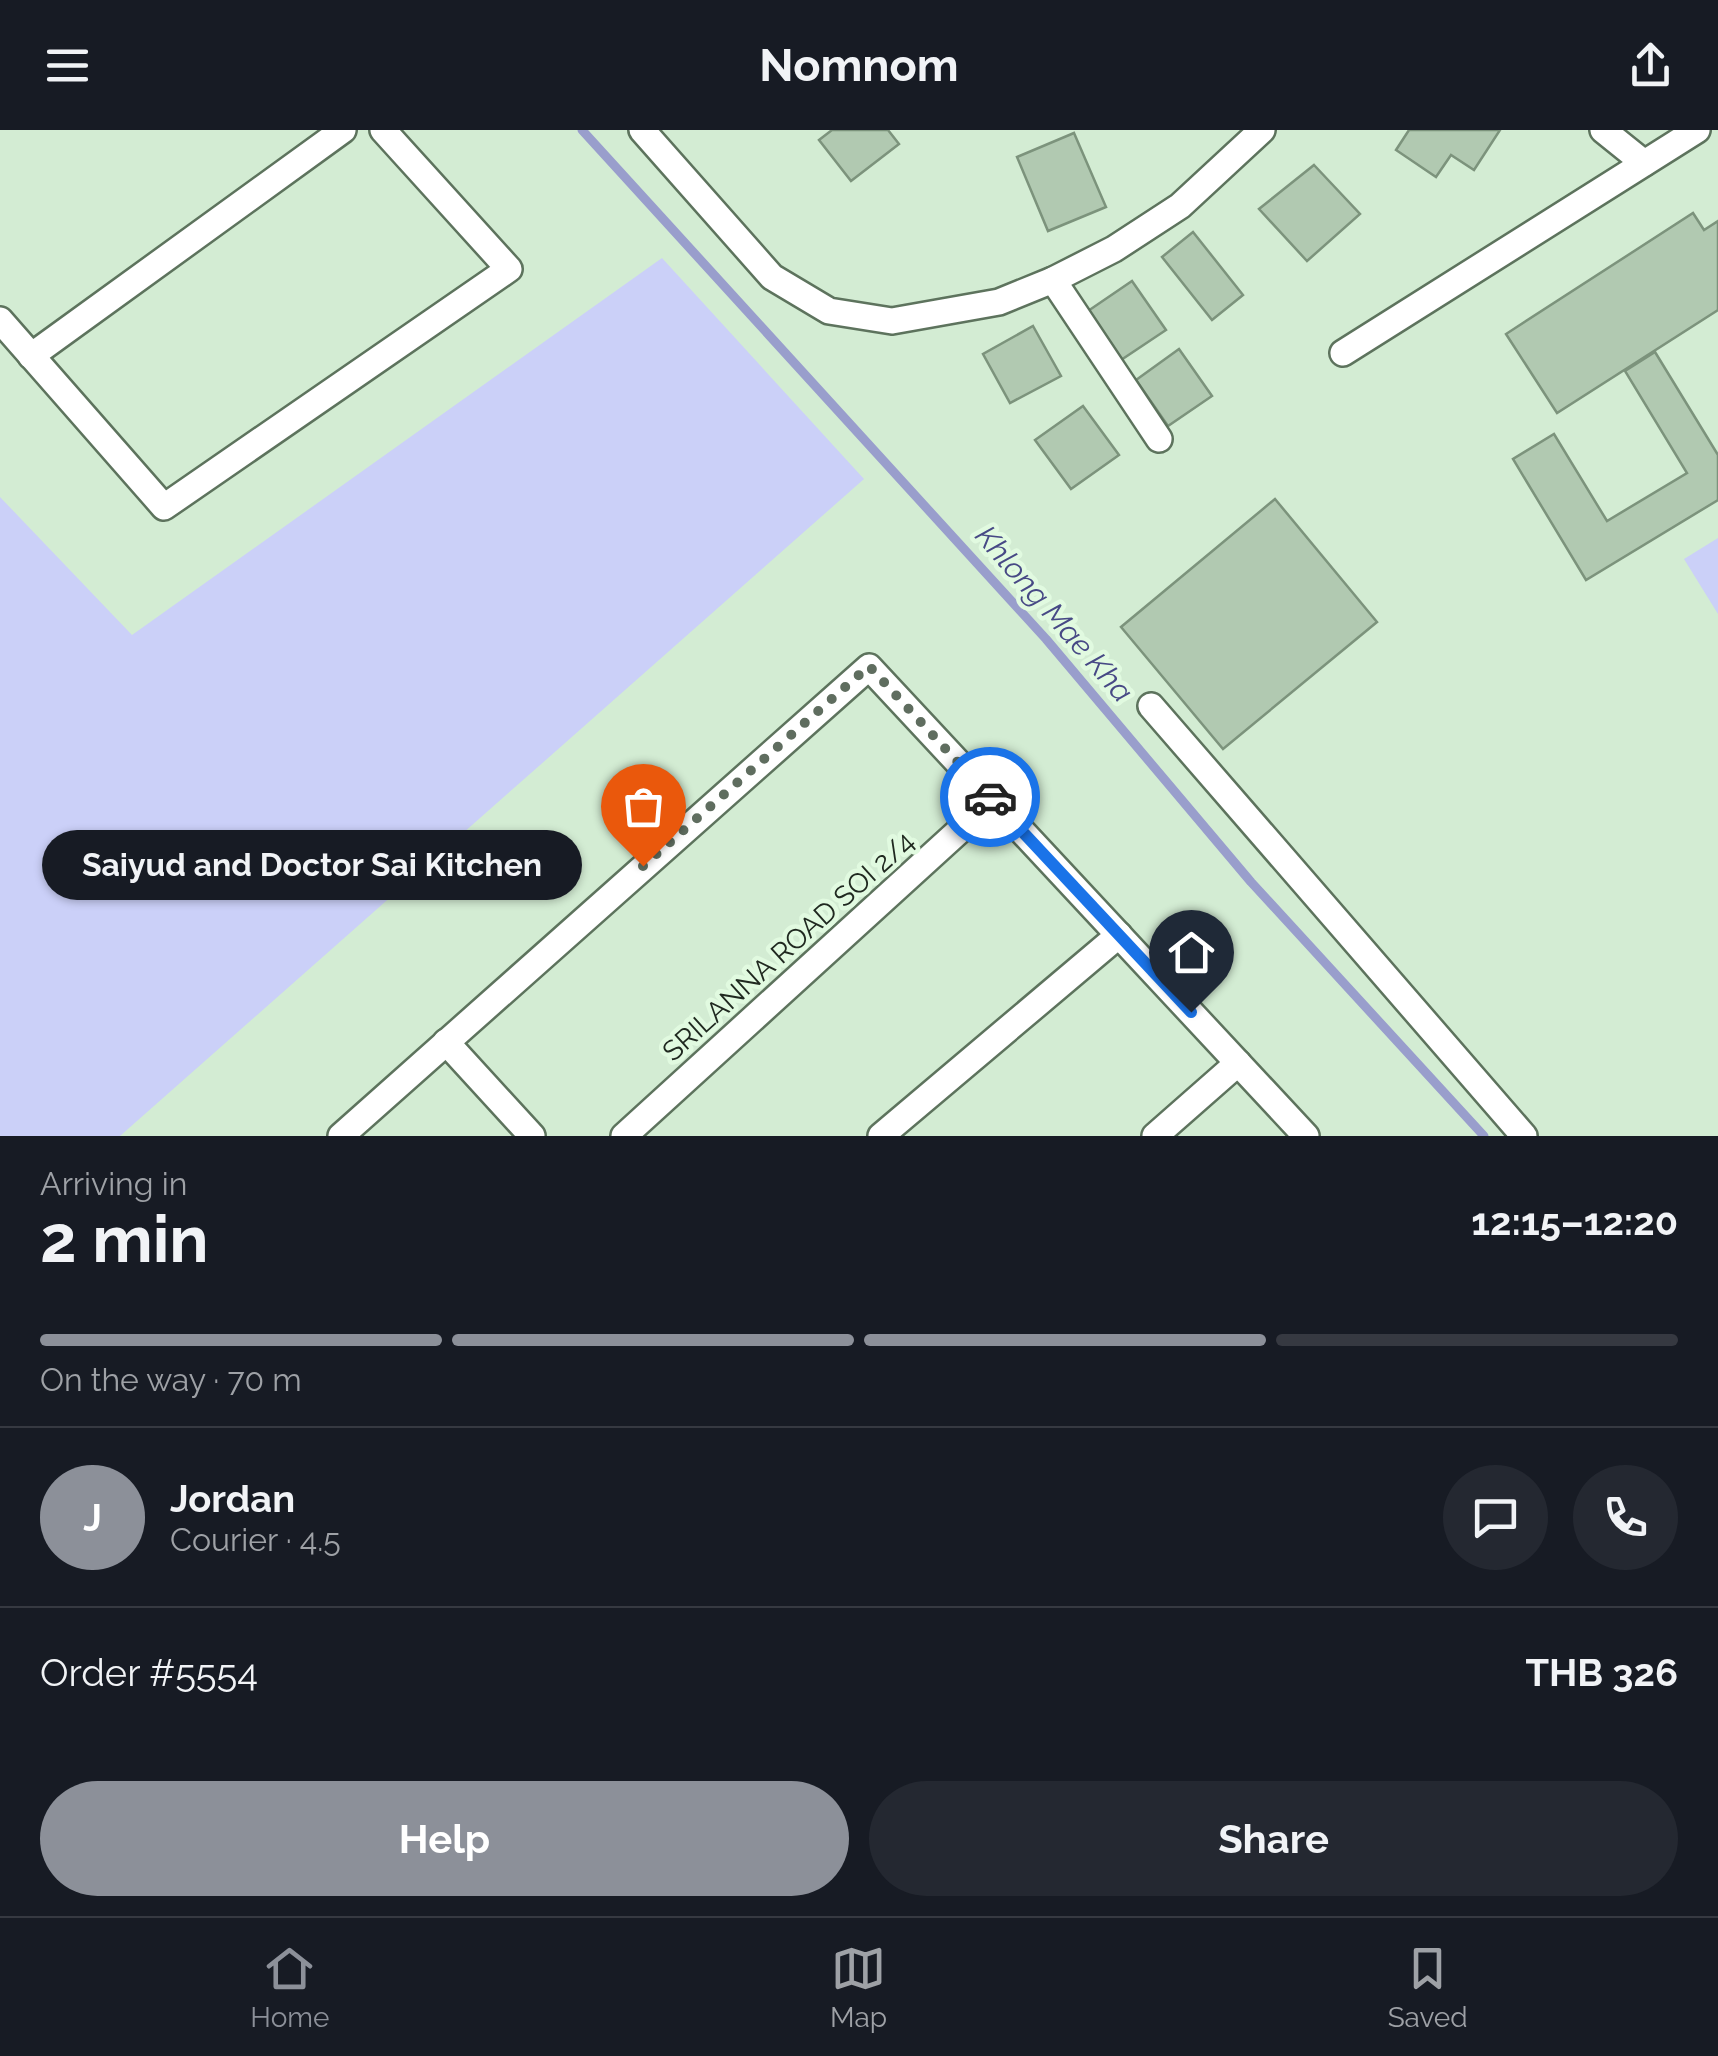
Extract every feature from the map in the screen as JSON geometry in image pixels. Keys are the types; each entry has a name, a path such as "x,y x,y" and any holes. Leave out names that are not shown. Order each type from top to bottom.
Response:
{"street":[{"path":"31,356 343,130"},
{"path":"0,320 164,507 510,269 383,130"},
{"path":"642,130 772,277 829,311 892,321 998,302 1114,249 1180,206 1262,130"},
{"path":"1604,130 1644,163"},
{"path":"1343,353 1697,130"},
{"path":"1053,280 1159,439"},
{"path":"341,1136 869,666 1306,1136"},
{"path":"1152,706 1524,1136"},
{"name":"SRILANNA ROAD SOI 2/4","path":"624,1136 993,800"},
{"path":"880,1136 1119,936"},
{"path":"446,1042 532,1136"},
{"path":"1155,1136 1238,1064"}],"shaded area":[{"path":"662,258 864,479 120,1136 0,1136 0,497 132,635"},
{"path":"1718,538 1718,614 1684,559"}],"building":[{"path":"832,130 888,130 899,144 851,181 819,140"},
{"path":"1409,130 1500,130 1474,170 1451,155 1436,177 1396,150"},
{"path":"1074,133 1106,207 1048,231 1017,157"},
{"path":"1314,165 1360,214 1307,261 1259,209"},
{"path":"1693,213 1704,230 1718,221 1718,310 1557,413 1506,334"},
{"path":"1193,232 1243,295 1212,320 1162,257"},
{"path":"1132,281 1166,330 1118,362 1085,313"},
{"path":"1033,326 1061,376 1010,403 983,354"},
{"path":"1179,349 1212,396 1168,426 1136,380"},
{"path":"1655,352 1718,455 1718,500 1586,580 1513,459 1554,434 1607,521 1687,473 1625,371"},
{"path":"1083,406 1119,455 1071,489 1035,440"},
{"path":"1275,499 1377,622 1223,749 1121,627"}],"waterway":[{"name":"Khlong Mae Kha","path":"582,130 1046,639 1251,882 1484,1136"}],"way so far":[{"path":"643,866 869,666 990,797"}],"place":[{"name":"Saiyud and Doctor Sai Kitchen","path":"643,866"}],"route":[{"path":"990,797 1191,1012"}]}
